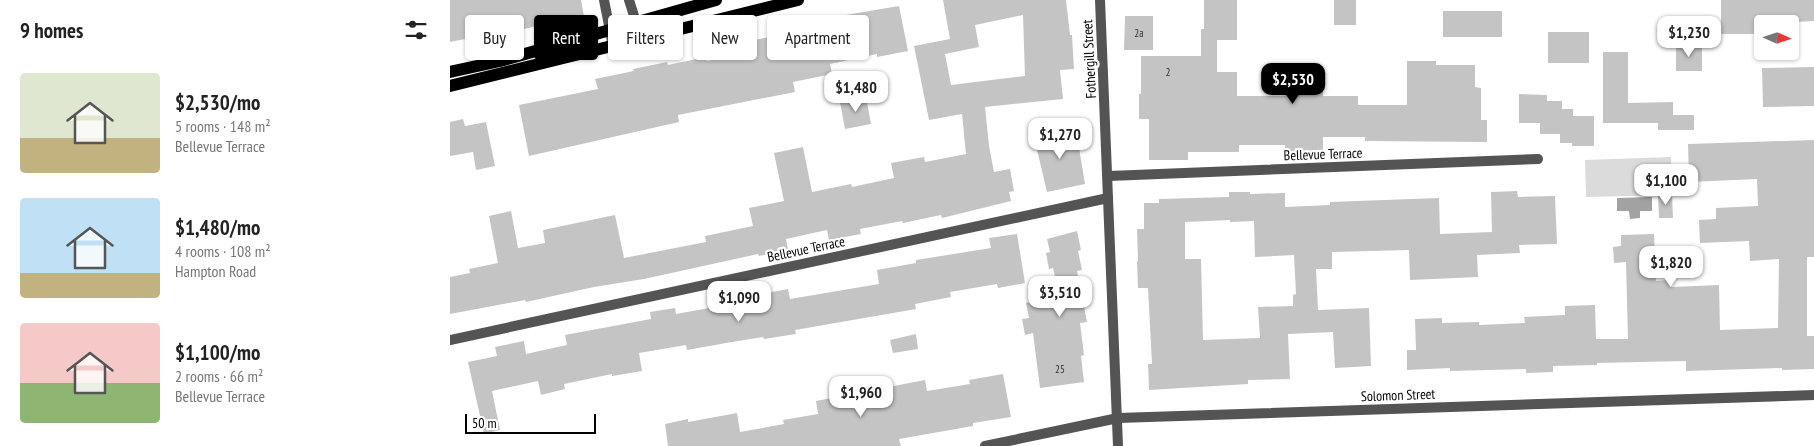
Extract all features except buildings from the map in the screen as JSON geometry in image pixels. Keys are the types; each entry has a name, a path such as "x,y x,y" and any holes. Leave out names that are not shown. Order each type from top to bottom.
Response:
{"main road":[{"path":"661,15 716,0"},
{"path":"683,28 798,0"},
{"path":"450,72 500,61 608,31"},
{"path":"450,86 608,47"}],"street":[{"path":"604,0 608,20"},
{"path":"629,0 634,15"},
{"name":"Fothergill Street","path":"1100,0 1109,176 1108,198 1118,446"},
{"name":"Bellevue Terrace","path":"1109,176 1538,159"},
{"name":"Bellevue Terrace","path":"450,340 1108,198"},
{"name":"Solomon Street","path":"985,446 1118,418 1814,396"}],"shaded area":[{"path":"1671,157 1672,195 1586,197 1585,160"},
{"path":"1652,197 1652,211 1640,211 1640,218 1630,219 1629,211 1617,211 1617,198"}]}
